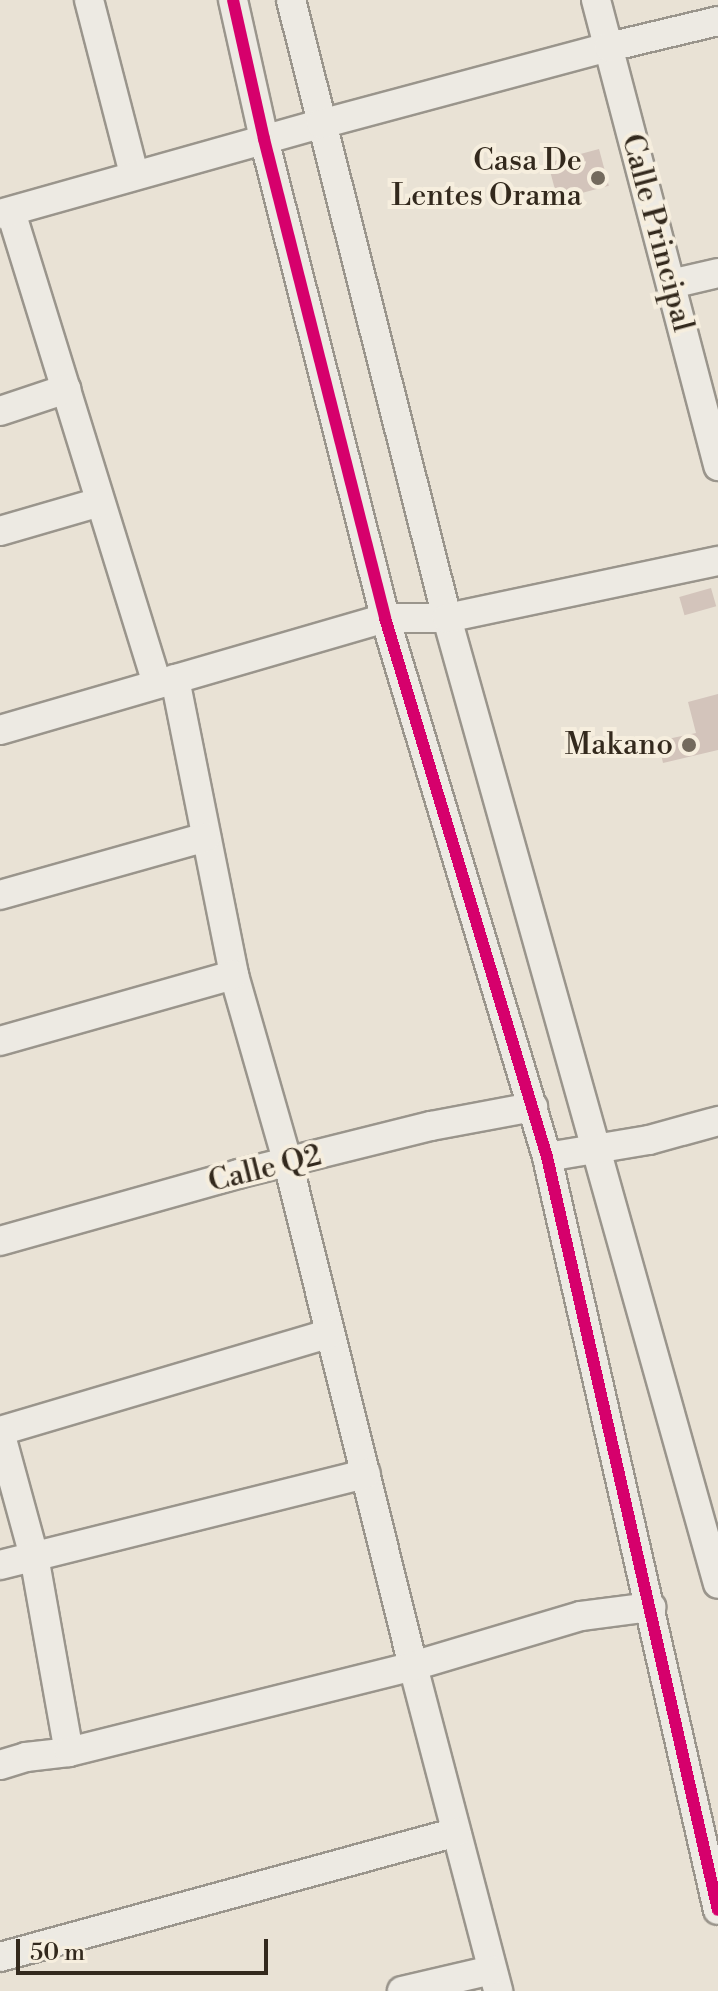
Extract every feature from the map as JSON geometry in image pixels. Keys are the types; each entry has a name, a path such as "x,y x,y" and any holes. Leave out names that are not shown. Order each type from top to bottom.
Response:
{"street":[{"path":"89,0 134,174"},
{"path":"233,0 264,139 385,618 547,1157 718,1910"},
{"path":"291,0 447,618 718,1584"},
{"name":"Calle Principal","path":"596,0 718,466"},
{"path":"402,1991 495,1980 288,1163 234,975 206,837 166,682 100,502 66,389 6,213 134,174 609,47 718,21"},
{"path":"671,284 718,273"},
{"path":"0,411 66,389"},
{"path":"0,531 100,502"},
{"path":"0,730 385,618 447,618 718,561"},
{"path":"0,895 206,837"},
{"path":"0,1041 234,975"},
{"name":"Calle Q2","path":"0,1241 431,1126 533,1107"},
{"path":"547,1157 649,1140 718,1121"},
{"path":"69,1752 34,1556 0,1432 330,1333"},
{"path":"0,1565 366,1474"},
{"path":"0,1765 26,1757 69,1752 413,1666 581,1616 651,1607"},
{"path":"0,1957 456,1832"}],"building":[{"path":"599,149 609,186 558,199 548,163"},
{"path":"711,588 716,606 685,615 679,597"},
{"name":"Makano","path":"718,694 718,750 663,763 658,741 696,733 688,702"}],"cycle path":[{"path":"233,0 264,139 385,618 547,1157 718,1910"}],"place":[{"name":"Casa De Lentes Orama","path":"598,178"},
{"name":"Makano","path":"689,745"}]}
